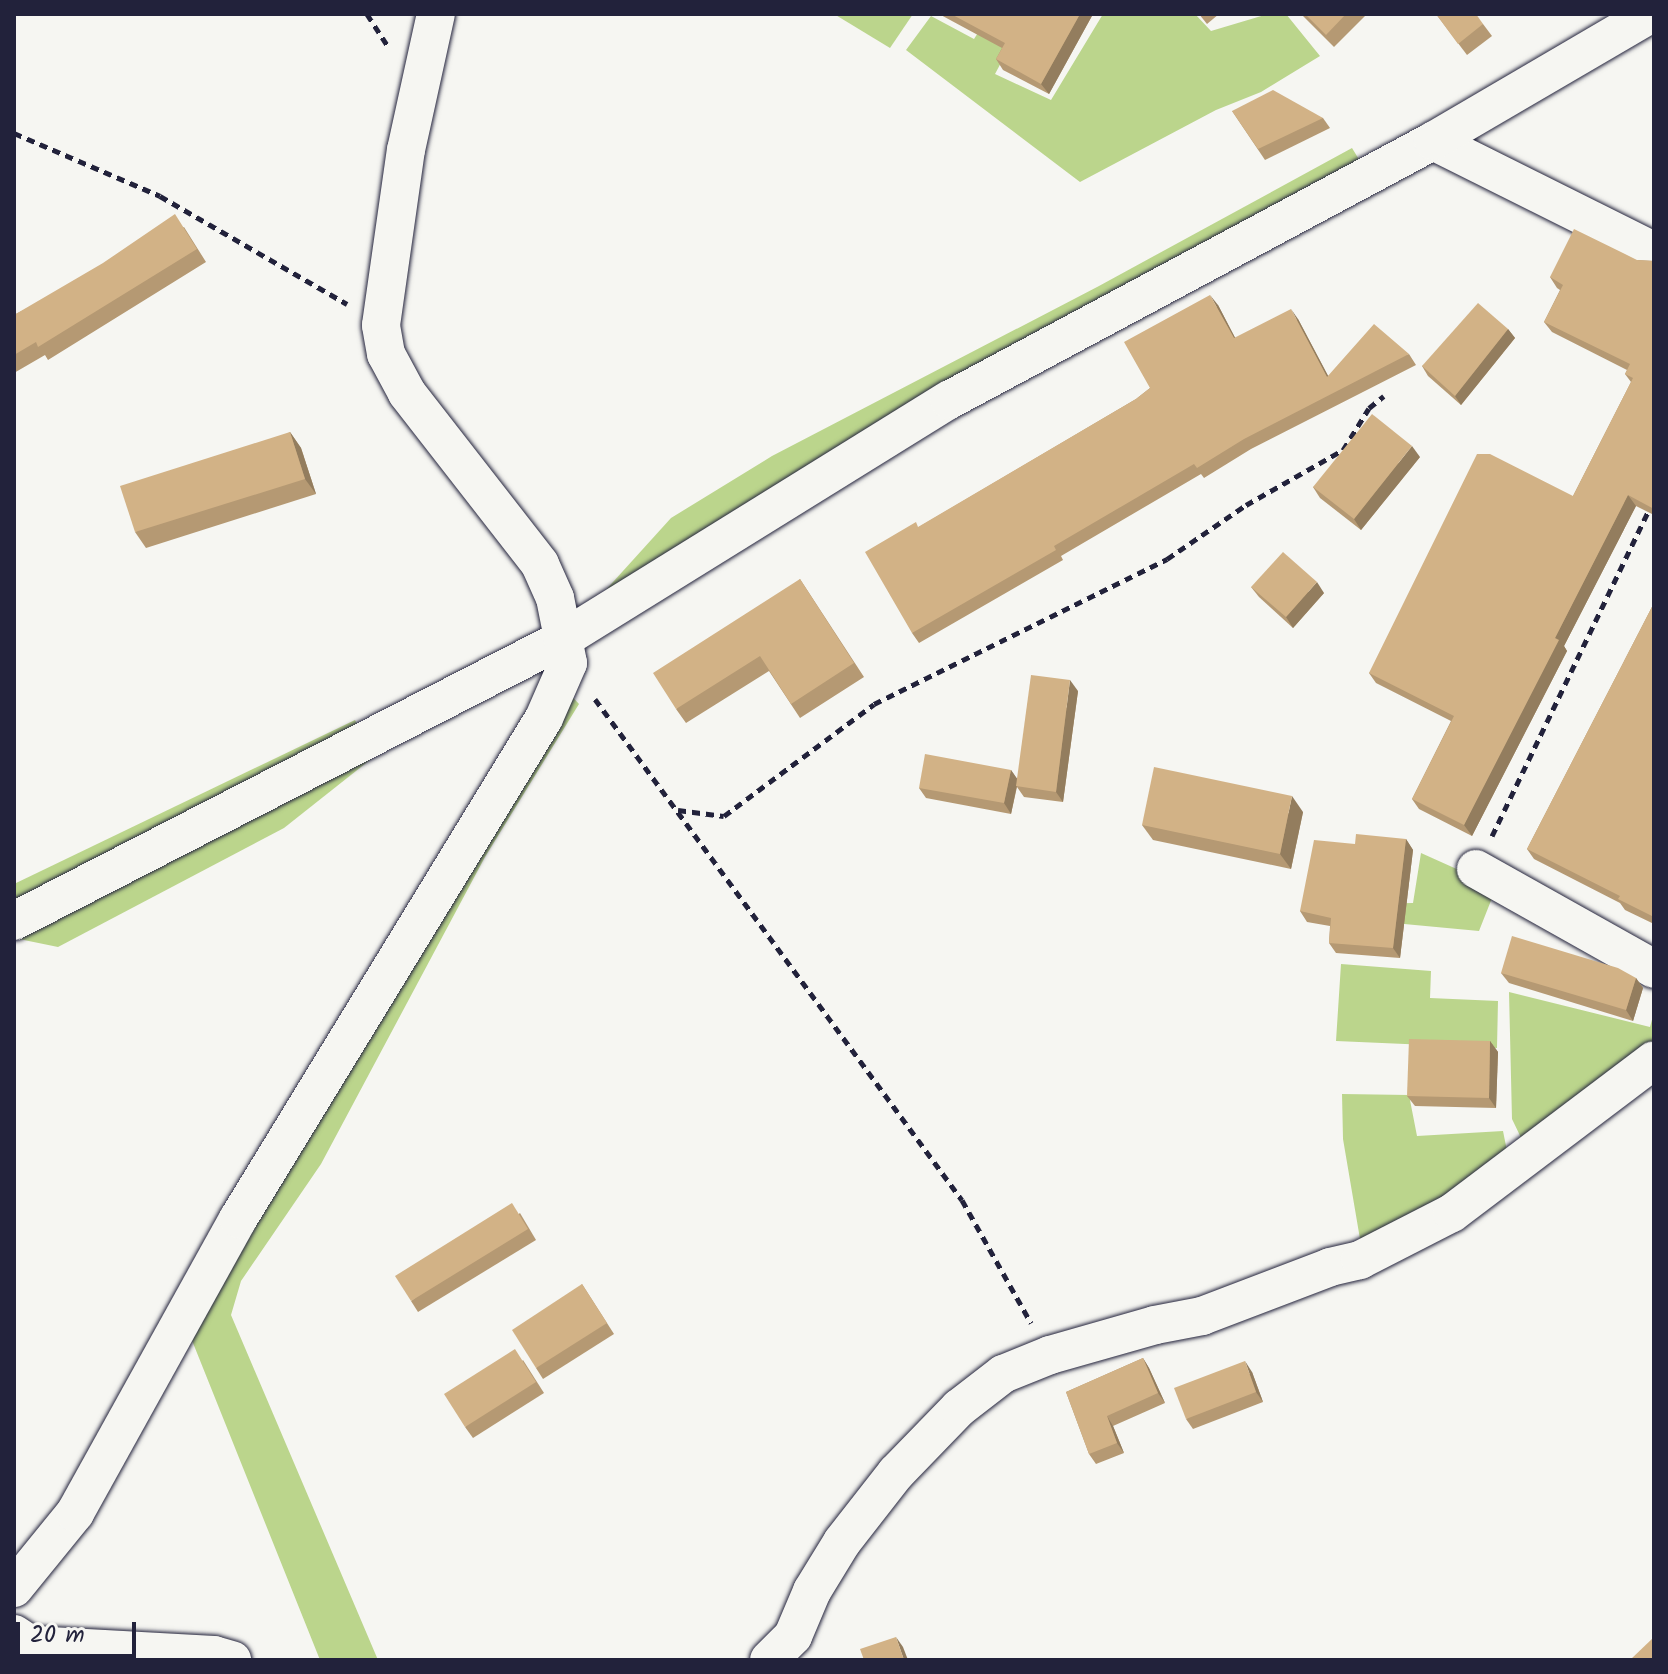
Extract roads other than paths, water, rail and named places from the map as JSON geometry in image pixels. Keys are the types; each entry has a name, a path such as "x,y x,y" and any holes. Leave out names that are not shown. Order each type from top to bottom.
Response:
{"street":[{"path":"14,1588 75,1513 238,1219 544,718 565,651 555,598 540,564 407,393 386,354 381,325 408,137 436,14"},
{"path":"14,921 565,651 949,400 1433,141 1650,14"},
{"path":"1433,141 1654,251"},
{"path":"1476,869 1654,969"},
{"path":"769,1660 793,1636 812,1591 842,1542 896,1473 959,1408 1003,1374 1050,1355 1155,1325 1202,1316 1330,1267 1360,1260 1452,1213 1654,1060"},
{"path":"14,1634 31,1645 214,1655 232,1660"}]}
